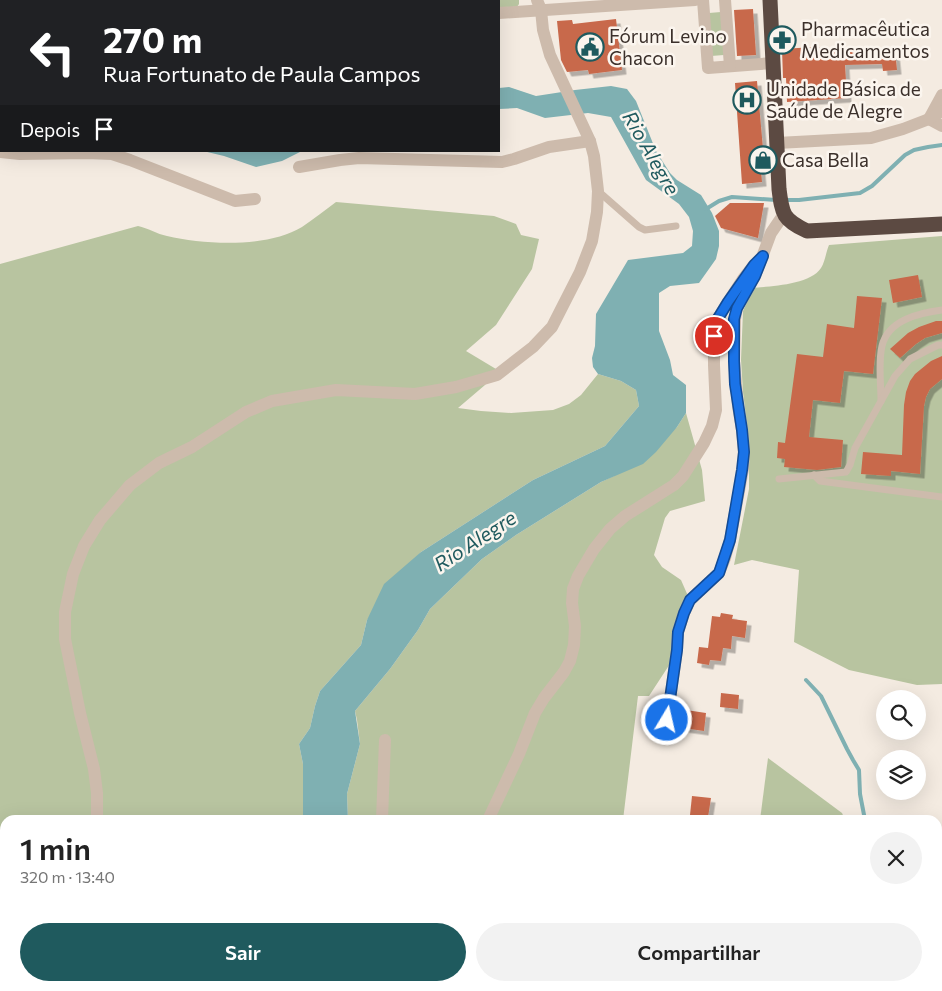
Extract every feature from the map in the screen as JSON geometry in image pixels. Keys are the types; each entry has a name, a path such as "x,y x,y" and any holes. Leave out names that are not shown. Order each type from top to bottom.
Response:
{"highway":[{"path":"770,0 781,202 795,225 808,231 942,224"}],"street":[{"path":"500,13 539,5 695,0"},
{"path":"703,0 708,68 773,63"},
{"path":"725,0 730,66"},
{"path":"96,815 98,793 65,639 65,612 73,574 84,546 100,520 130,485 159,463 192,447 246,412 272,401 336,390 415,394 456,387 497,374 533,347 552,327 580,272 592,241 597,212 598,191 594,156 590,141 550,55 539,5"},
{"path":"929,119 942,95"},
{"path":"777,143 871,138 903,129 936,116 942,111"},
{"path":"929,119 942,126"},
{"path":"299,167 359,158 502,162 549,148 590,141"},
{"path":"0,152 20,154 112,154 234,201 255,199"},
{"path":"667,720 678,632 684,613 690,600 719,573 730,540 744,452 735,384 734,319 737,308 755,276 781,202"},
{"path":"490,815 519,754 535,713 570,661 574,645 575,626 572,602 573,589 578,576 594,549 610,529 625,516 674,485 704,443 712,426 716,410 714,336 717,320 743,279 763,256"},
{"path":"382,815 385,740"}],"lane":[{"path":"598,191 638,227 645,230 676,226"},
{"path":"881,402 882,345 890,331 905,319 924,312 942,310"},
{"path":"779,479 846,472 855,448 895,376 910,359 938,345 942,345"},
{"path":"814,475 820,481 942,497"},
{"path":"908,493 912,502"}],"green space":[{"path":"500,0 519,0 517,7 500,10"},
{"path":"721,12 724,55 711,56 709,13"},
{"path":"336,202 494,216 516,224 521,235 539,239 532,269 496,325 466,351 496,369 485,385 458,408 511,413 553,410 569,404 581,395 598,374 621,381 636,390 639,406 605,446 533,480 421,552 367,620 361,645 320,691 310,728 299,744 303,764 303,815 0,815 0,264 138,226 163,235 218,243 272,239 302,227"},
{"path":"942,236 942,684 917,685 849,670 794,642 799,570 752,560 734,565 749,489 749,442 741,360 743,311 753,288 790,284 816,274 822,266 829,245"},
{"path":"686,413 702,470 705,501 670,511 665,518 654,555 662,567 681,580 688,596 679,650 649,696 638,696 624,815 348,815 347,794 360,744 355,711 390,669 418,630 430,609 482,559 516,535 601,482 614,476 677,427"},
{"path":"768,758 843,815 761,815"}],"water":[{"name":"Rio Alegre","path":"611,86 627,89 636,101 656,151 670,173 677,180 701,195 712,213 719,231 719,246 716,259 699,283 670,286 659,293 659,331 670,360 673,375 686,385 686,413 656,452 643,464 601,482 516,535 482,559 430,609 418,630 390,669 355,711 360,744 347,794 348,815 303,815 303,764 299,744 310,728 320,691 361,645 367,620 384,584 421,552 533,480 605,446 639,406 636,390 621,381 598,374 593,367 592,358 595,346 596,314 628,260 683,253 692,246 693,231 689,217 679,204 646,180 611,117 588,113 545,118 517,108 500,109 500,88 509,87 536,96"},
{"path":"207,152 300,152 282,161 256,167"}],"building":[{"path":"753,9 756,55 737,56 734,10"},
{"name":"Fórum Levino Chacon","path":"616,19 622,70 589,74 588,70 567,72 561,60 557,21 572,20 573,24"},
{"path":"814,47 882,56 882,53 895,51 897,70 883,71 882,64 845,65 847,98 787,102 786,78 783,78 782,49"},
{"path":"757,81 763,149 759,149 762,182 742,184 735,83"},
{"path":"730,203 764,203 758,238 721,228 715,216"},
{"path":"918,275 922,297 893,303 889,280"},
{"path":"857,296 882,298 873,374 844,371 840,403 813,400 809,437 843,440 841,467 817,470 784,467 785,459 777,458 778,442 785,443 797,354 823,357 827,324 854,328"},
{"path":"936,321 942,321 942,333 925,338 900,358 890,349 908,333"},
{"path":"942,356 942,379 930,389 924,406 920,474 891,471 891,476 861,474 863,452 902,455 904,405 910,381 915,374 931,361"},
{"path":"721,613 733,615 732,619 747,621 745,638 732,636 731,649 723,648 721,661 710,660 709,665 697,663 699,647 708,648 712,616 720,617"},
{"path":"721,693 739,695 738,709 720,707"},
{"path":"686,710 706,713 704,731 683,728"},
{"path":"692,796 711,798 708,815 690,815"}],"waterway":[{"path":"783,200 860,193 872,186 905,155 914,150 942,145"},
{"path":"706,209 719,201 732,197 776,200"},
{"path":"806,680 821,696 859,770 860,794 864,815"}],"place":[{"name":"Pharmacêutica Medicamentos","path":"782,40"},
{"name":"Fórum Levino Chacon","path":"590,47"},
{"name":"Unidade Básica de Saúde de Alegre","path":"747,100"},
{"name":"Casa Bella","path":"763,160"}],"route":[{"path":"667,720 678,632 684,613 690,600 719,573 730,540 744,452 735,384 734,319 737,308 755,276 763,256 743,279 728,302 717,320 714,336"}]}
